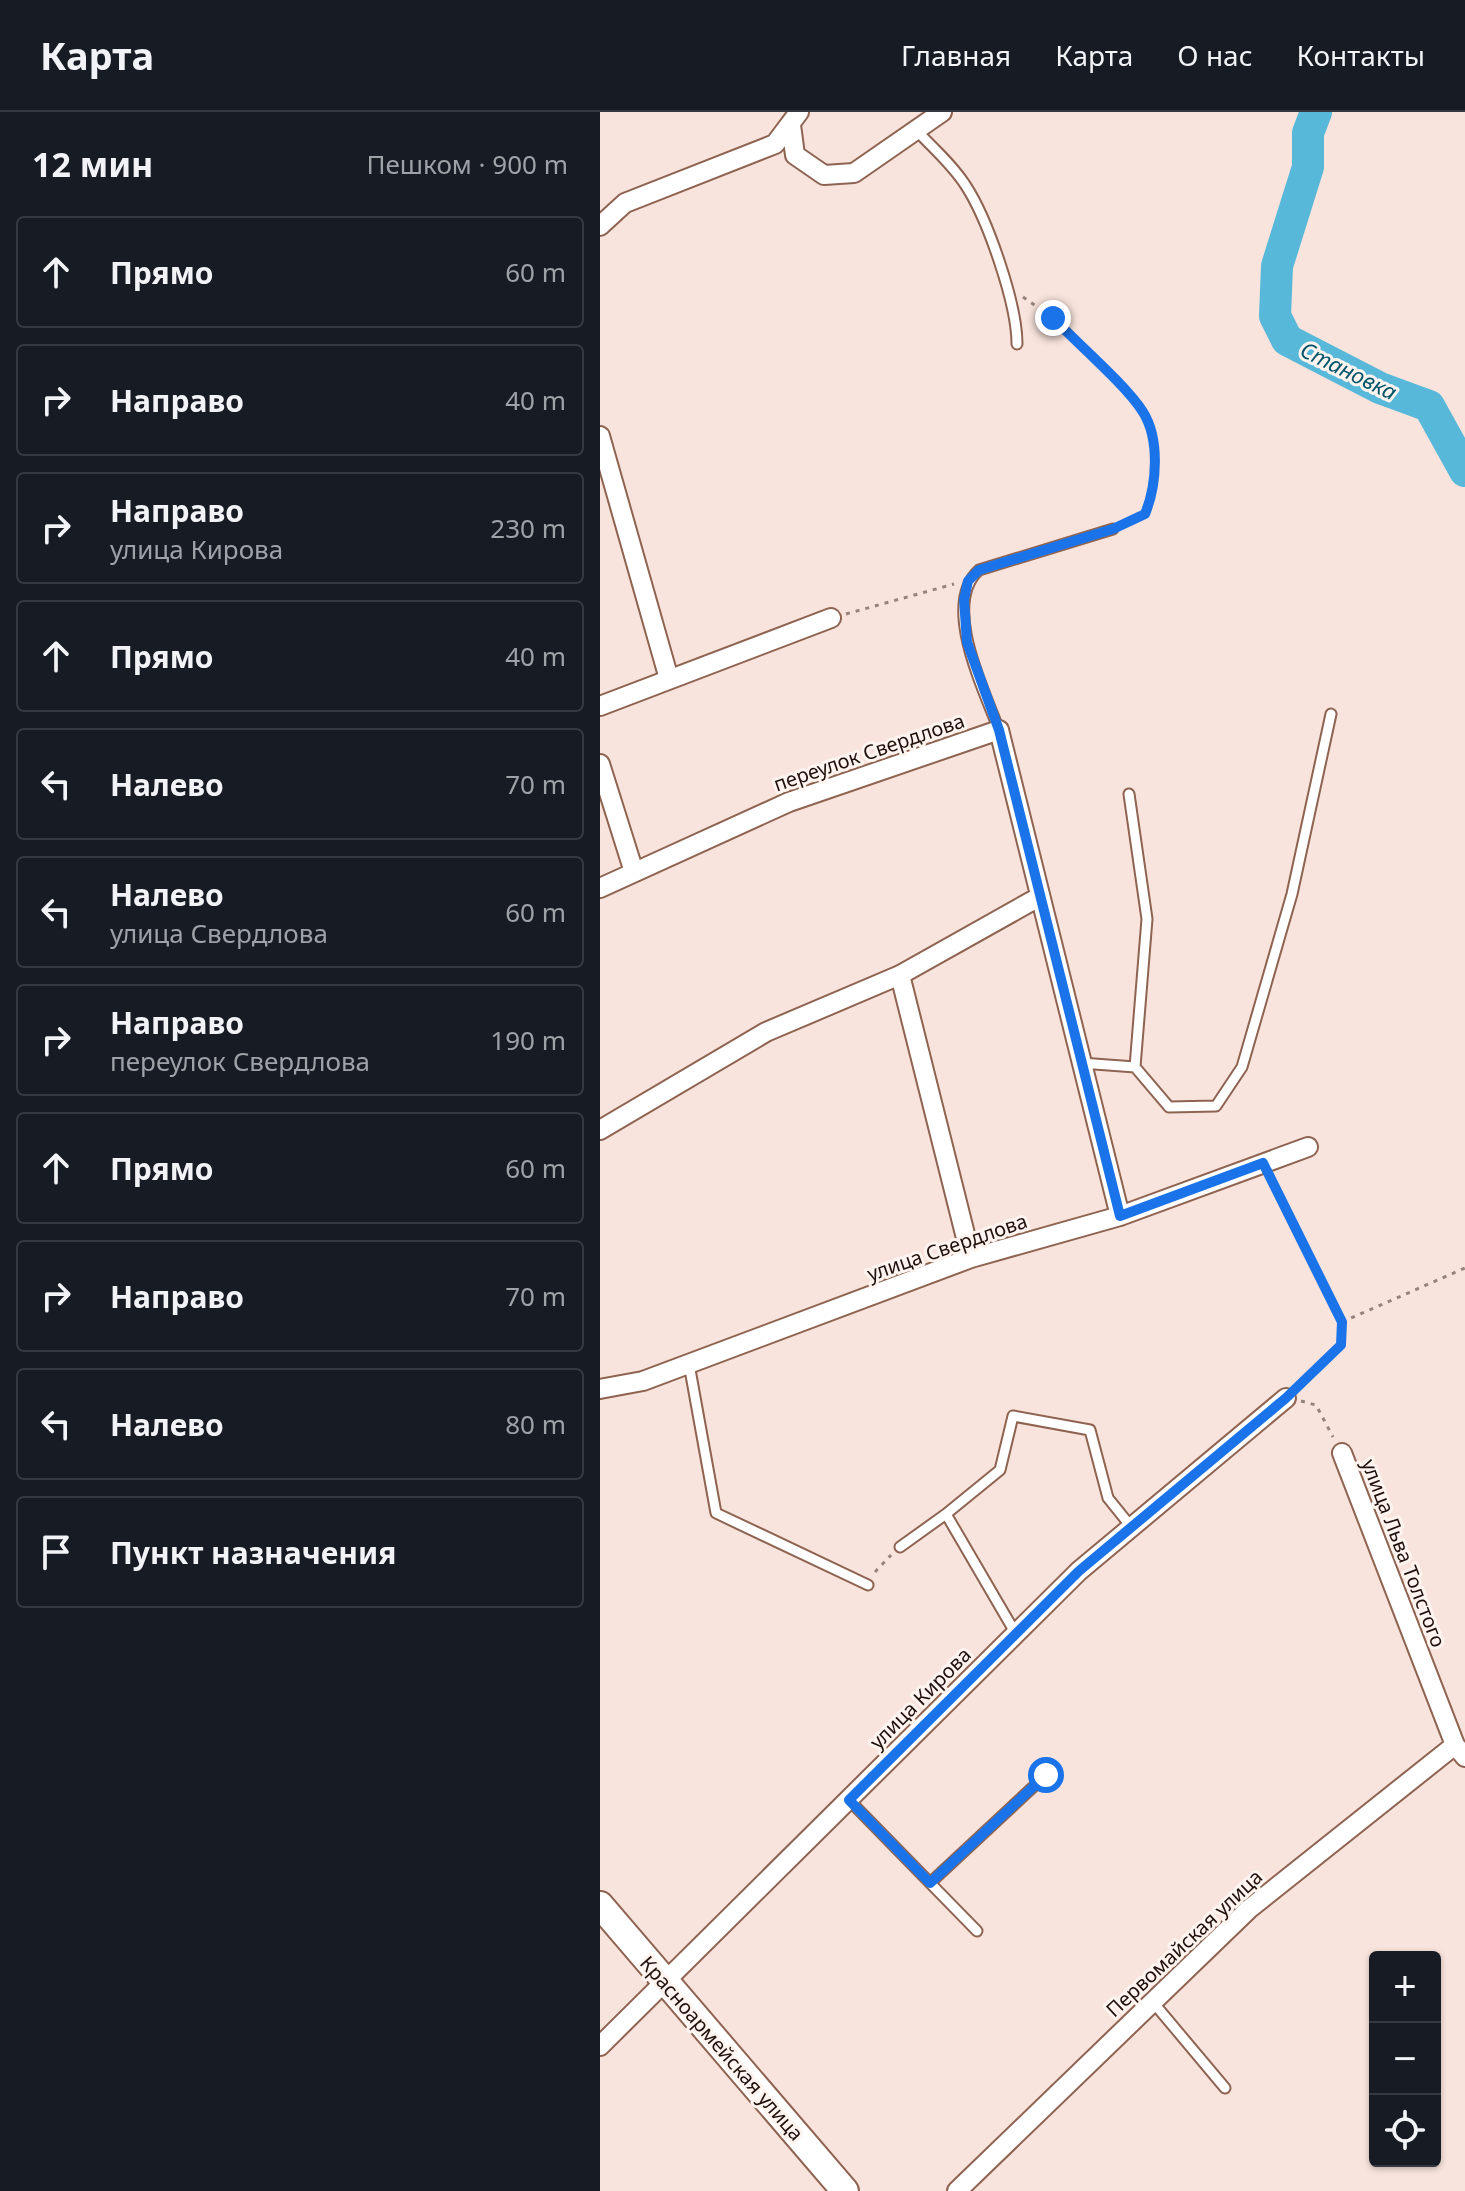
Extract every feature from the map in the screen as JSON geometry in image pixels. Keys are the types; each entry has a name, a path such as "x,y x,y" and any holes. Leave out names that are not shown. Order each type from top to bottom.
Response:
{"main road":[{"name":"Красноармейская улица","path":"600,1905 845,2191"}],"street":[{"path":"795,119 795,155 824,175 854,173 942,112"},
{"path":"600,226 625,203 775,144 795,119"},
{"path":"600,436 669,679"},
{"path":"600,706 831,618"},
{"path":"999,730 1120,1216"},
{"name":"переулок Свердлова","path":"600,888 789,802 999,730"},
{"path":"600,764 634,872"},
{"path":"600,1130 766,1032 900,975 1039,897"},
{"path":"900,975 971,1258"},
{"name":"улица Свердлова","path":"600,1389 643,1381 971,1258 1120,1216 1308,1147"},
{"name":"улица Кирова","path":"600,2046 1079,1571 1133,1529 1286,1398"},
{"name":"улица Льва Толстого","path":"1342,1453 1460,1751"},
{"name":"Первомайская улица","path":"957,2191 1249,1909 1460,1751"}],"lane":[{"path":"916,130 966,185 1007,286 1017,318 1017,344"},
{"path":"999,730 967,642 964,600 968,581 979,570 1113,529"},
{"path":"1129,794 1147,919 1135,1067 1169,1107 1216,1106 1242,1067 1292,894 1331,714"},
{"path":"1081,1063 1135,1067"},
{"path":"689,1364 716,1513 868,1585"},
{"path":"900,1547 1000,1470 1013,1416 1090,1430 1108,1498 1133,1529"},
{"path":"946,1514 1016,1634"},
{"path":"930,1883 1046,1775"},
{"path":"849,1800 977,1931"},
{"path":"1152,2001 1225,2088"}],"path":[{"path":"1007,286 1053,318 1143,411 1153,434 1154,493 1145,514 1113,529"},
{"path":"831,618 968,581"},
{"path":"1263,1163 1342,1322 1341,1345 1286,1398"},
{"path":"1342,1322 1465,1268"},
{"path":"1286,1398 1316,1405 1342,1453"},
{"path":"868,1585 880,1563 900,1547"}],"waterway":[{"name":"Становка","path":"1316,112 1308,133 1308,167 1277,266 1275,316 1287,340 1380,388 1429,406 1465,471"}],"route":[{"path":"1046,1775 930,1883 849,1800 1079,1571 1133,1529 1286,1398 1341,1345 1342,1322 1263,1163 1120,1216 999,730 967,642 964,600 968,581 979,570 1113,529 1145,514 1154,493 1153,434 1143,411 1053,318"}]}
